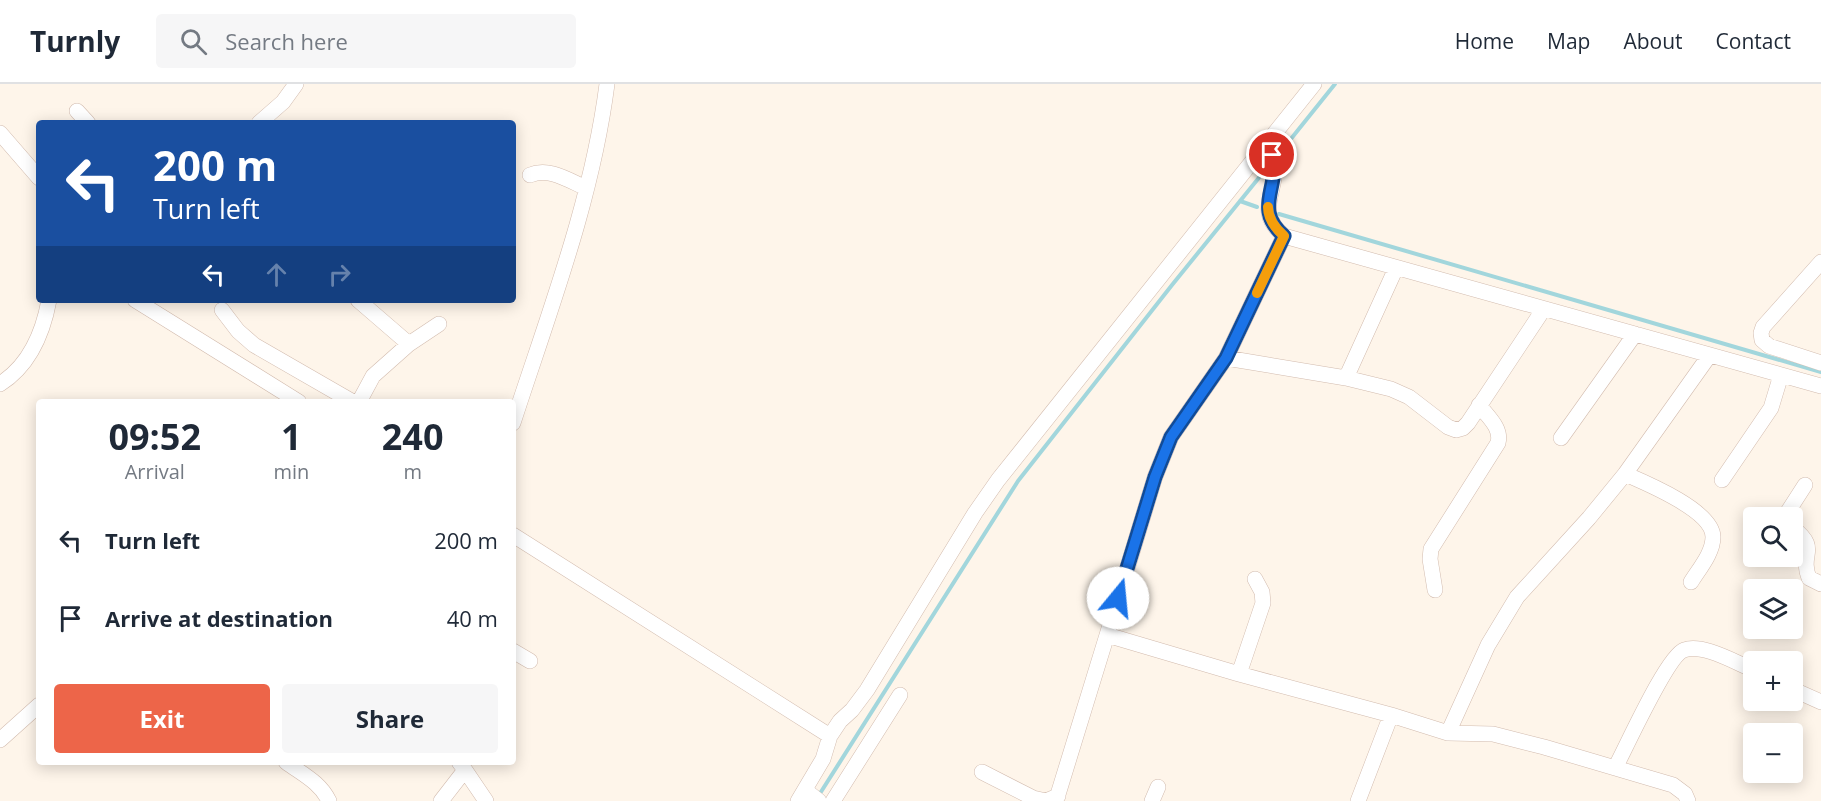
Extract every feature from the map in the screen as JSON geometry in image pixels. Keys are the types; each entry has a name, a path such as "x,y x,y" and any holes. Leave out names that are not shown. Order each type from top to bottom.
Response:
{"street":[{"path":"262,120 283,102 296,84"},
{"path":"516,414 570,248 597,147 607,84"},
{"path":"819,801 801,796 822,759 830,736 867,690 975,513 998,480 1314,84"},
{"path":"77,111 85,120"},
{"path":"0,133 36,175"},
{"path":"1266,142 1275,164 1268,212 1276,230 1284,236 1821,387"},
{"path":"530,175 542,171 586,188"},
{"path":"982,772 1033,798 1046,801 1057,799 1155,477 1171,437 1226,358 1284,236"},
{"path":"1821,262 1763,327 1761,333 1762,340 1769,346 1821,363"},
{"path":"1346,378 1396,268"},
{"path":"0,384 22,364 33,350 45,323 48,303"},
{"path":"140,303 294,399"},
{"path":"361,303 409,344"},
{"path":"222,310 238,331 254,345 348,399"},
{"path":"1226,358 1346,378 1399,392 1448,427 1456,430 1463,428 1543,310"},
{"path":"361,399 373,376 409,344 439,324"},
{"path":"1561,438 1635,334"},
{"path":"1449,734 1488,645 1517,597 1589,518 1625,474 1709,356"},
{"path":"1722,480 1771,408 1781,375"},
{"path":"1435,590 1430,559 1431,549 1462,502 1500,436 1499,430 1479,405"},
{"path":"1625,474 1664,492 1685,505 1705,520 1712,530 1711,548 1691,582"},
{"path":"1791,507 1805,485"},
{"path":"1803,536 1809,541 1811,547 1806,572 1809,578 1821,584"},
{"path":"516,537 830,736"},
{"path":"1239,674 1263,603 1262,592 1255,579"},
{"path":"1107,635 1391,715 1449,734 1493,734 1674,784 1685,794 1688,801"},
{"path":"1615,768 1664,674 1674,658 1683,650 1701,648 1743,665"},
{"path":"516,653 530,661"},
{"path":"832,801 900,694"},
{"path":"1803,694 1821,702"},
{"path":"0,740 36,708"},
{"path":"1358,801 1391,715"},
{"path":"290,765 313,780 325,792 329,801"},
{"path":"441,801 462,766 486,801"}],"waterway":[{"path":"1282,150 1335,84"},
{"path":"819,795 1018,481 1266,169"},
{"path":"1240,201 1257,207"},
{"path":"1279,214 1821,372"}],"slow traffic":[{"path":"1257,293 1284,236 1276,230 1271,221 1268,207"}],"route":[{"path":"1118,598 1155,477 1171,437 1226,358 1284,236 1276,230 1268,212 1275,164 1272,155"}]}
